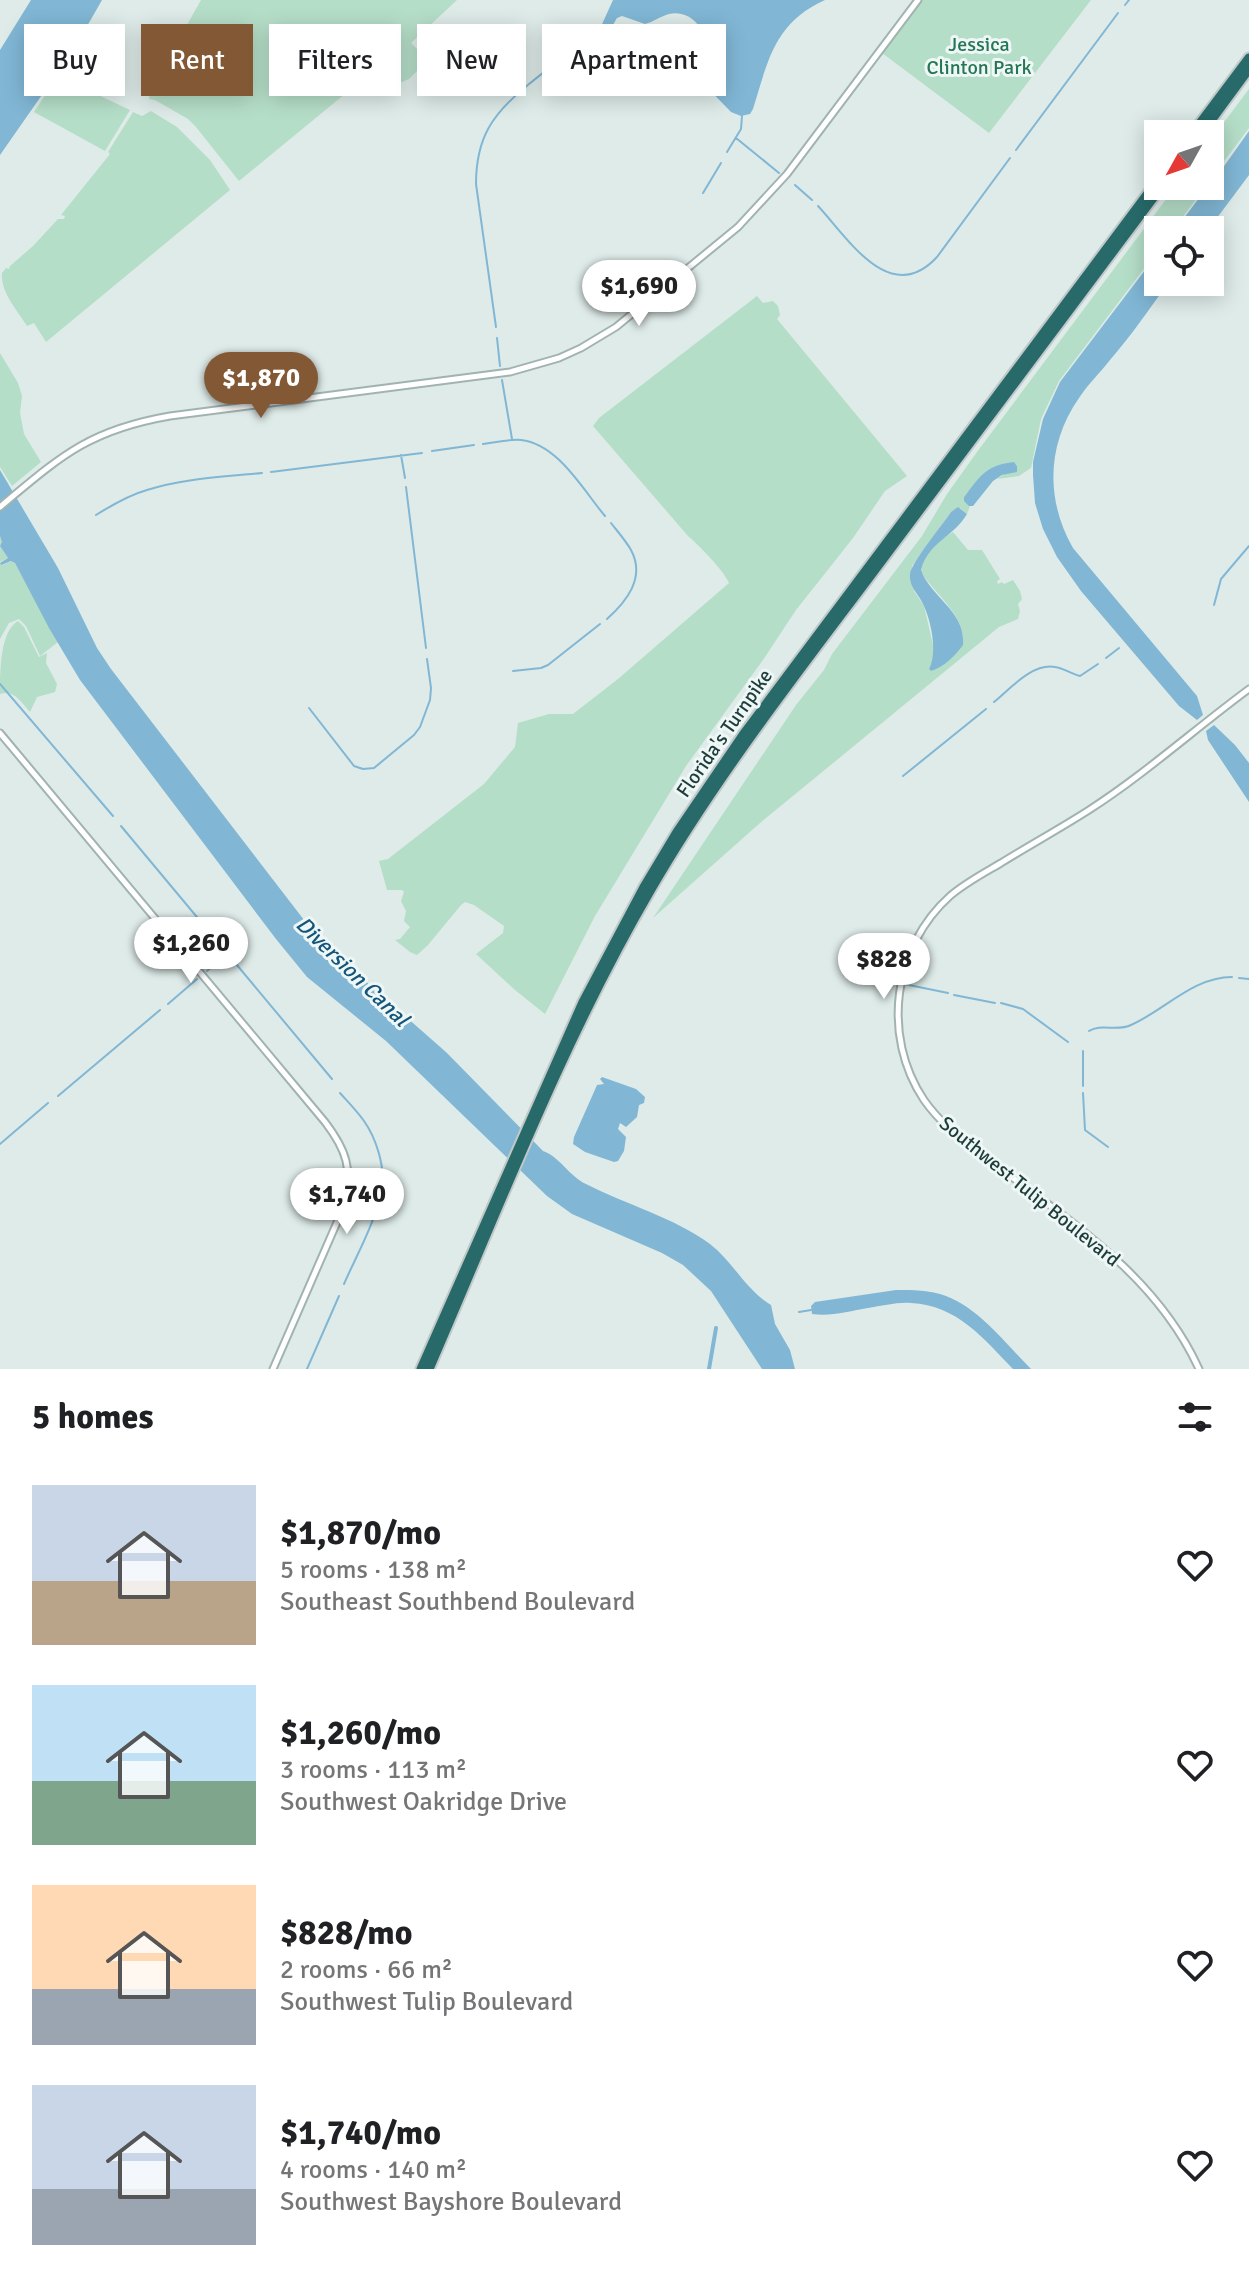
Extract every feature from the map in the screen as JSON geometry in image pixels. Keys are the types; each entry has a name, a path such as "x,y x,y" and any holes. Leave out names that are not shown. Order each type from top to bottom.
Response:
{"highway":[{"path":"1202,120 1249,58"},
{"path":"1211,120 1249,69"},
{"name":"Florida's Turnpike","path":"429,1369 583,1002 644,887 711,781 1144,199"},
{"name":"Florida's Turnpike","path":"529,1129 619,946 716,784 1152,200"},
{"name":"Florida's Turnpike","path":"421,1369 511,1171"}],"street":[{"path":"0,507 66,453 98,435 129,424 510,372 538,365 589,344 652,299 738,227 767,198 918,0"},
{"name":"Southwest Tulip Boulevard","path":"1199,1369 1180,1333 1152,1294 1116,1258 978,1152 934,1113 917,1087 905,1059 897,1018 898,1000 905,967 916,940 950,896 1092,808 1249,689"},
{"path":"0,733 340,1143 349,1169 345,1204 273,1369"}],"green space":[{"path":"201,0 457,0 431,24 417,24 417,37 411,43 417,49 417,71 402,82 401,24 269,24 269,96 342,96 239,181 188,119 149,99 149,96 253,96 253,24 188,24"},
{"name":"Jessica Clinton Park","path":"921,0 1091,0 989,133 882,53"},
{"path":"1249,89 1249,128 1224,161 1224,122"},
{"path":"45,96 100,96 130,110 105,151 34,112"},
{"path":"151,111 177,127 210,160 230,190 46,342 34,323 27,326 15,308 4,287 2,273 58,219 64,219 65,216 61,215 110,154 108,152 133,112 142,116"},
{"path":"1166,200 1196,200 1184,216 1154,216"},
{"path":"1144,229 1144,269 1059,381 1041,419 1031,468 1019,476 997,479 1016,464 999,465 986,472 964,497 970,506 967,514 960,508 951,512 912,566 914,591 924,606 934,649 931,671 949,660 963,644 955,614 921,572 928,553 953,532 968,550 982,550 1000,579 998,584 1013,580 1022,599 1018,604 1018,619 999,627 760,823 653,918 796,705 922,536 977,452"},
{"path":"757,296 763,303 773,301 778,306 780,315 777,319 907,476 885,491 686,766 595,916 545,1014 476,954 503,933 504,926 474,905 465,902 461,905 417,955 395,940 400,939 410,927 404,921 406,911 401,901 404,892 387,890 379,861 388,859 484,784 515,747 518,723 549,714 573,714 729,583 717,565 593,426 599,418"},
{"path":"0,353 18,383 22,396 20,413 24,434 41,462 12,486 0,467"},
{"path":"0,546 8,558 0,562"},
{"path":"12,561 15,563 58,642 40,656 26,626 19,619 9,623 0,639 0,562 1,565"},
{"path":"18,621 39,657 47,653 46,663 57,684 55,692 37,697 30,712 13,695 0,694 4,642"}],"water":[{"path":"31,0 102,0 88,24 24,24 24,96 41,96 0,155 0,50"},
{"path":"613,0 825,0 808,9 784,32 769,59 753,109 750,114 741,116 731,112 715,96 726,96 726,24 697,24 691,18 677,13 645,24 622,16 614,24 602,24"},
{"path":"1249,131 1249,175 1218,216 1186,216 1198,200 1224,200 1224,166"},
{"path":"1144,271 1144,296 1159,296 1068,416 1056,453 1054,491 1064,529 1073,548 1197,696 1203,715 1197,720 1179,706 1081,591 1057,557 1043,529 1035,503 1033,462 1043,419 1060,382"},
{"path":"1014,462 1017,472 1002,475 993,481 973,506 964,501 984,473"},
{"name":"Diversion Canal","path":"0,470 58,568 97,648 111,669 321,942 447,1053 543,1151 574,1176 602,1192 681,1226 718,1251 754,1292 771,1305 775,1324 790,1350 795,1369 762,1369 711,1291 683,1265 572,1214 547,1196 386,1041 307,977 80,680 15,563 11,561 1,565 8,558 0,546"},
{"path":"958,507 967,514 929,553 921,570 932,589 954,614 963,645 949,660 931,671 931,626 912,586 910,574 928,543"},
{"path":"1214,725 1249,763 1249,802 1208,740 1206,731"},
{"path":"602,1077 636,1089 645,1097 644,1103 639,1105 637,1117 626,1127 620,1123 618,1129 626,1137 624,1151 614,1162 585,1152 573,1144 597,1085 604,1084 600,1079"},
{"path":"896,1290 946,1296 970,1309 1031,1369 1013,1369 956,1317 927,1305 900,1303 833,1314 812,1314 811,1306 815,1302"}],"waterway":[{"path":"1125,5 1129,0"},
{"path":"1016,150 1118,13"},
{"path":"496,327 476,184 479,153 496,116 542,73"},
{"path":"727,152 741,129 742,116"},
{"path":"736,138 779,173"},
{"path":"818,206 871,263 887,272 903,275 920,271 937,257 1010,158"},
{"path":"703,193 721,163"},
{"path":"795,185 812,200"},
{"path":"497,338 500,366"},
{"path":"502,380 512,439"},
{"path":"483,444 521,440 547,450 569,470 605,516"},
{"path":"432,451 474,445"},
{"path":"271,472 422,453"},
{"path":"401,455 405,478"},
{"path":"96,515 127,497 161,486 204,478 262,473"},
{"path":"406,487 426,648"},
{"path":"607,619 632,589 636,570 631,550 611,523"},
{"path":"1214,605 1221,579 1249,546"},
{"path":"513,671 548,665 600,624"},
{"path":"1106,658 1119,648"},
{"path":"309,708 354,766 374,768 420,727 430,700 427,659"},
{"path":"994,702 1022,678 1038,669 1055,667 1080,676 1098,664"},
{"path":"0,684 113,816"},
{"path":"903,776 986,709"},
{"path":"121,826 332,1079"},
{"path":"207,971 227,954"},
{"path":"1089,1031 1131,1025 1192,988 1218,978 1232,977"},
{"path":"1239,978 1249,979"},
{"path":"168,1004 197,979"},
{"path":"904,984 948,993"},
{"path":"954,995 995,1003"},
{"path":"1001,1003 1023,1009 1068,1042"},
{"path":"58,1096 160,1010"},
{"path":"1083,1051 1083,1086"},
{"path":"340,1093 361,1117 372,1136 379,1152 383,1178 371,1224 344,1284"},
{"path":"1083,1093 1085,1130 1108,1147"},
{"path":"0,1144 48,1103"},
{"path":"356,1182 382,1182"},
{"path":"307,1369 339,1296"},
{"path":"799,1312 811,1310"},
{"path":"709,1369 716,1328"}]}
